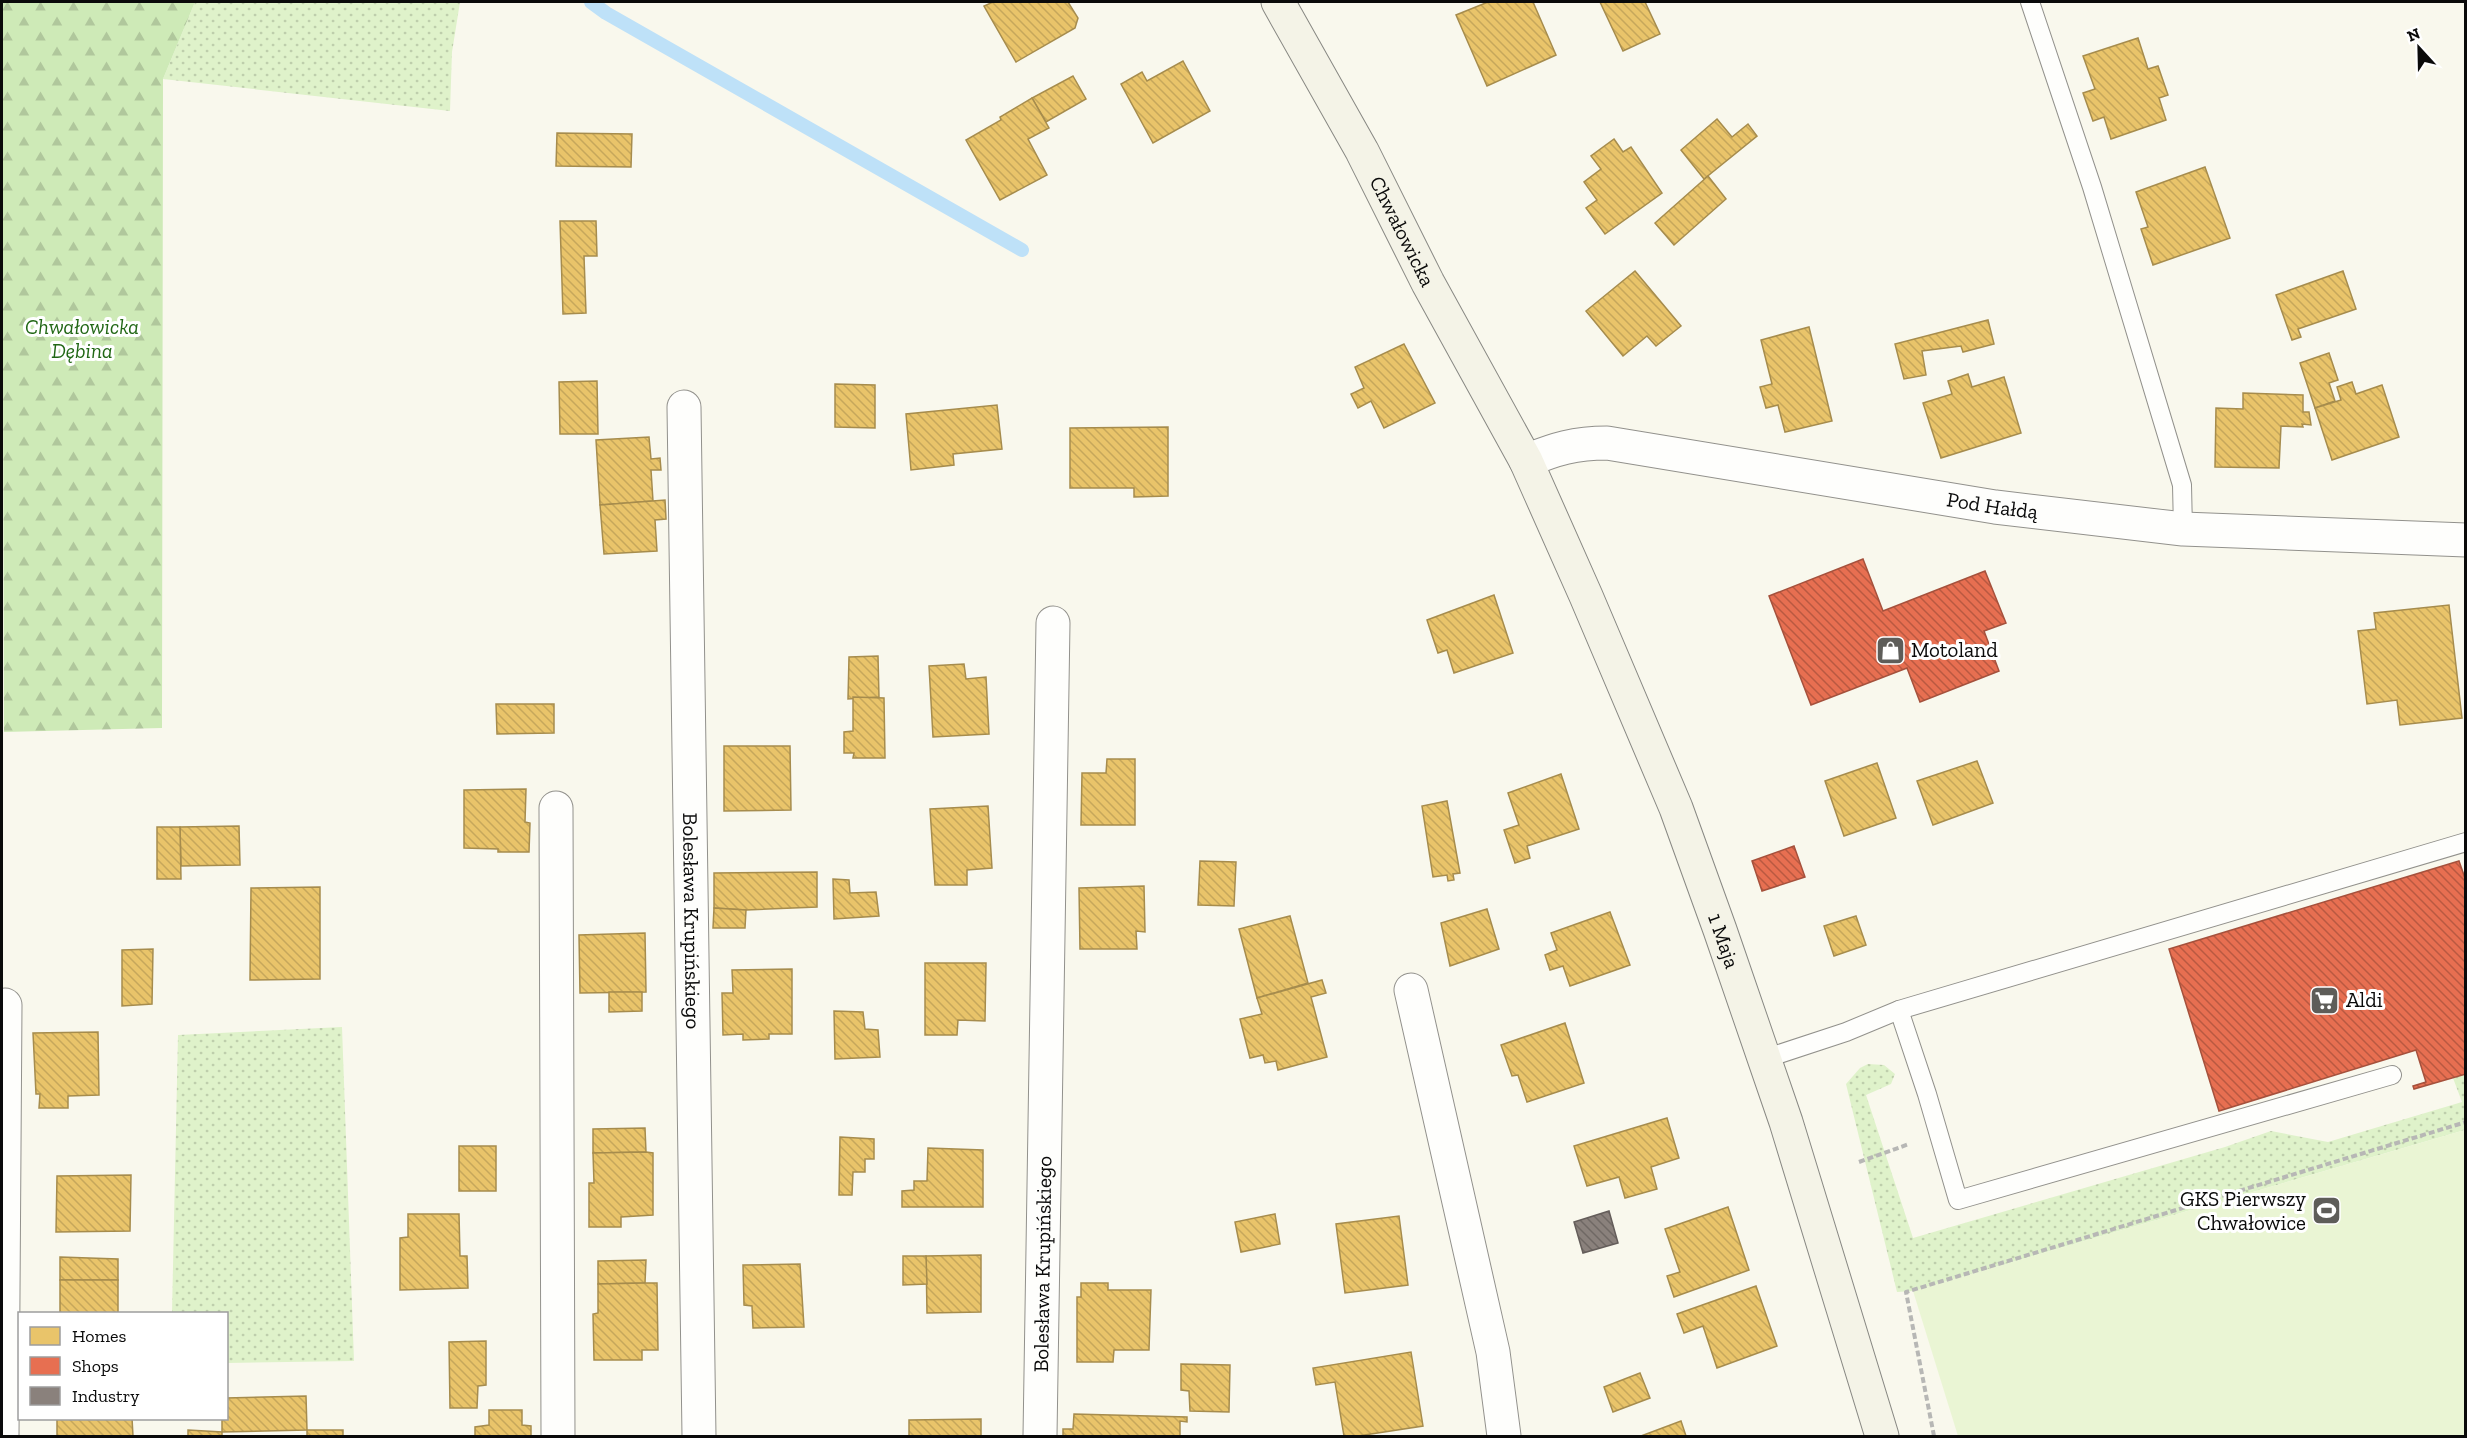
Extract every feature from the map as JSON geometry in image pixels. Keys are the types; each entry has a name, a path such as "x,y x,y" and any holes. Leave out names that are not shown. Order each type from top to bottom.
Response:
{"main road":[{"name":"Chwałowicka","path":"1278,2 1362,151 1428,283 1526,461"},
{"name":"1 Maja","path":"1526,461 1676,808 1764,1059 1882,1437"}],"street":[{"name":"Bolesława Krupińskiego","path":"684,407 699,1437"},
{"name":"Pod Hałdą","path":"1526,461 1579,443 1606,443 1995,507 2183,529 2466,540"},
{"name":"Bolesława Krupińskiego","path":"1040,1437 1053,623"},
{"path":"556,808 558,1437"},
{"path":"1411,990 1492,1352 1504,1437"},
{"path":"2,1437 6,1005"}],"lane":[{"path":"2030,2 2092,187 2182,485 2183,529"},
{"path":"1764,1059 1846,1032 1899,1010 2466,842"},
{"path":"1899,1010 1958,1200 2392,1076"}],"path":[{"path":"1934,1437 1906,1292 2466,1122"},
{"path":"1859,1162 1938,1133"}],"green space":[{"name":"Chwałowicka Dębina","path":"2,2 195,2 163,79 162,728 4,732"},
{"path":"195,2 460,2 452,52 450,111 163,79"},
{"path":"342,1027 354,1361 228,1363 228,1312 172,1312 178,1035"},
{"path":"1868,1064 1884,1065 1895,1074 1891,1084 1866,1095 1913,1238 2225,1147 2271,1131 2328,1142 2462,1102 2453,1078 2465,1074 2465,1130 1913,1291 1897,1292 1846,1084 1860,1068"},
{"name":"GKS Pierwszy Chwałowice","path":"2465,1130 2465,1436 1958,1436 1913,1291"}],"building: Homes":[{"path":"993,2 1068,2 1078,18 1075,28 1016,62 984,6"},
{"path":"1488,2 1533,2 1556,55 1487,86 1456,15"},
{"path":"1600,2 1645,2 1660,34 1623,51"},
{"path":"2138,38 2148,69 2158,66 2168,95 2159,98 2166,120 2111,139 2104,117 2093,121 2083,93 2095,89 2083,56"},
{"path":"1183,61 1210,111 1153,143 1121,84 1142,72 1147,81"},
{"path":"1073,76 1086,99 1046,122 1032,98"},
{"path":"1032,98 1049,128 1028,139 1047,175 1000,200 966,140 1001,120 1000,117"},
{"path":"1717,119 1732,137 1748,124 1757,136 1704,179 1681,150"},
{"path":"557,133 632,134 631,167 556,166"},
{"path":"1614,139 1623,152 1631,147 1662,193 1605,234 1586,208 1597,200 1584,182 1601,169 1591,156"},
{"path":"2205,167 2230,238 2153,265 2141,229 2148,227 2136,192"},
{"path":"1708,176 1726,199 1674,245 1655,223"},
{"path":"560,221 596,221 597,256 584,256 586,313 563,314"},
{"path":"1635,271 1681,326 1656,346 1647,336 1623,356 1586,311"},
{"path":"2343,271 2356,309 2298,329 2301,337 2292,340 2276,295"},
{"path":"1988,320 1994,344 1963,352 1961,346 1922,351 1926,375 1904,379 1895,344"},
{"path":"1809,327 1832,421 1785,432 1778,405 1766,408 1760,387 1772,384 1761,340"},
{"path":"1404,344 1435,403 1384,428 1371,401 1358,408 1351,394 1364,388 1355,367"},
{"path":"2329,353 2338,380 2329,383 2335,401 2315,408 2300,363"},
{"path":"1968,374 1972,387 2004,377 2021,433 1941,458 1923,403 1952,394 1948,381"},
{"path":"597,381 598,434 560,434 559,382"},
{"path":"2352,382 2356,394 2382,385 2399,437 2332,460 2315,408 2341,400 2337,387"},
{"path":"835,384 875,385 875,428 835,427"},
{"path":"2243,393 2303,395 2303,412 2309,412 2311,425 2281,426 2279,468 2215,467 2216,408 2243,409"},
{"path":"997,405 1002,449 953,454 954,465 911,470 906,414"},
{"path":"1168,427 1168,496 1134,497 1134,488 1070,488 1070,428"},
{"path":"649,437 651,459 660,458 661,470 651,470 653,501 600,505 596,440"},
{"path":"665,500 666,519 655,520 657,551 604,554 600,505"},
{"path":"1494,595 1513,653 1454,673 1447,650 1438,653 1427,620"},
{"path":"2449,605 2462,718 2400,725 2397,700 2367,704 2358,631 2376,629 2374,613"},
{"path":"878,656 879,697 848,699 849,657"},
{"path":"964,664 966,679 986,677 989,734 933,737 929,666"},
{"path":"853,697 884,698 885,758 853,758 854,753 844,753 844,732 853,731"},
{"path":"496,704 554,704 554,733 497,734"},
{"path":"724,746 790,746 791,810 724,811"},
{"path":"1107,759 1135,759 1135,825 1081,825 1082,773 1106,773"},
{"path":"1977,761 1993,803 1933,825 1917,781"},
{"path":"1877,763 1896,818 1844,836 1825,781"},
{"path":"1561,774 1579,829 1527,846 1530,858 1515,863 1504,830 1519,825 1508,793"},
{"path":"526,789 525,822 530,823 529,852 498,852 498,849 464,848 464,790"},
{"path":"1447,801 1460,873 1453,874 1454,880 1448,881 1447,875 1433,877 1422,806"},
{"path":"988,806 992,868 967,870 967,885 935,885 930,809"},
{"path":"239,826 240,865 181,866 180,827"},
{"path":"157,827 180,827 181,879 157,879"},
{"path":"1200,861 1236,862 1234,906 1198,905"},
{"path":"817,872 817,907 746,910 714,908 714,873"},
{"path":"833,879 849,880 850,893 876,892 879,916 834,919"},
{"path":"1144,886 1145,932 1136,931 1137,949 1080,949 1079,888"},
{"path":"320,887 320,979 250,980 251,888"},
{"path":"714,908 746,910 745,928 713,928"},
{"path":"1487,909 1499,949 1450,966 1441,923"},
{"path":"1610,912 1630,965 1570,986 1563,966 1550,970 1545,955 1557,950 1551,933"},
{"path":"1290,916 1308,983 1257,998 1239,929"},
{"path":"1856,916 1866,945 1834,956 1824,926"},
{"path":"645,933 646,992 580,993 579,935"},
{"path":"153,949 152,1004 122,1006 122,950"},
{"path":"925,963 986,963 985,1021 958,1020 957,1035 925,1035"},
{"path":"792,969 792,1034 769,1034 769,1039 743,1040 743,1034 723,1035 722,993 733,993 732,970"},
{"path":"1322,980 1326,993 1311,997 1327,1057 1278,1070 1276,1061 1265,1063 1263,1055 1250,1058 1240,1019 1262,1014 1257,998"},
{"path":"609,992 642,992 642,1011 609,1012"},
{"path":"834,1011 863,1012 865,1029 878,1030 880,1057 835,1059"},
{"path":"1565,1023 1584,1083 1527,1102 1518,1075 1512,1076 1501,1045"},
{"path":"98,1032 99,1095 68,1096 68,1108 39,1108 40,1094 36,1094 33,1033"},
{"path":"1667,1118 1679,1158 1651,1167 1657,1189 1625,1198 1619,1177 1587,1186 1574,1146"},
{"path":"645,1128 646,1152 593,1153 593,1129"},
{"path":"840,1137 874,1139 874,1159 865,1159 865,1172 853,1172 852,1195 839,1195"},
{"path":"459,1146 496,1146 496,1191 459,1191"},
{"path":"928,1148 983,1150 983,1207 902,1207 902,1191 914,1190 914,1181 927,1181"},
{"path":"593,1153 653,1153 653,1215 621,1217 621,1227 589,1227 589,1183 594,1183"},
{"path":"131,1175 130,1231 56,1232 57,1176"},
{"path":"1728,1207 1749,1270 1674,1297 1667,1276 1680,1272 1665,1229"},
{"path":"408,1214 459,1214 460,1256 467,1256 468,1288 400,1290 400,1238 408,1237"},
{"path":"1275,1214 1280,1244 1241,1252 1235,1222"},
{"path":"1399,1216 1408,1285 1345,1293 1336,1224"},
{"path":"981,1255 981,1312 927,1313 926,1256"},
{"path":"903,1256 926,1256 927,1284 903,1285"},
{"path":"60,1257 118,1259 118,1280 60,1280"},
{"path":"646,1260 645,1283 598,1284 598,1261"},
{"path":"800,1264 804,1327 753,1328 752,1306 744,1305 743,1265"},
{"path":"60,1280 118,1280 118,1312 60,1312"},
{"path":"657,1283 658,1350 642,1350 642,1360 594,1360 593,1314 598,1313 598,1284"},
{"path":"1081,1283 1108,1283 1108,1290 1151,1290 1149,1350 1114,1350 1113,1362 1077,1362 1077,1297 1081,1297"},
{"path":"1756,1286 1777,1346 1717,1368 1703,1326 1684,1333 1677,1314"},
{"path":"486,1341 486,1385 478,1386 477,1408 450,1408 449,1342"},
{"path":"1411,1352 1423,1426 1344,1436 1335,1382 1316,1385 1313,1368"},
{"path":"1181,1364 1230,1365 1229,1412 1190,1411 1189,1391 1181,1390"},
{"path":"1640,1373 1650,1398 1613,1412 1604,1387"},
{"path":"306,1396 307,1430 222,1432 222,1420 228,1420 228,1398"},
{"path":"489,1410 522,1410 522,1425 531,1426 531,1436 475,1436 475,1427 489,1425"},
{"path":"1074,1414 1187,1417 1187,1422 1180,1421 1180,1436 1063,1436 1063,1429 1073,1429"},
{"path":"981,1419 981,1436 909,1436 909,1420"},
{"path":"57,1420 132,1420 133,1436 57,1436"},
{"path":"1681,1421 1686,1436 1641,1436"},
{"path":"188,1430 222,1432 222,1436 188,1436"},
{"path":"307,1430 343,1430 343,1436 307,1436"}],"building: Shops":[{"name":"Motoland","path":"1863,559 1883,611 1985,571 2006,623 1984,631 1999,671 1920,702 1907,668 1811,705 1769,596"},
{"path":"1794,846 1805,877 1762,891 1752,861"},
{"name":"Aldi","path":"2459,861 2466,881 2466,1074 2414,1089 2413,1086 2426,1082 2416,1050 2219,1111 2169,949"}],"building: Industry":[{"path":"1609,1211 1618,1243 1583,1253 1574,1222"}],"waterway":[{"path":"591,2 606,13 1022,250"}],"place":[{"name":"Motoland","path":"1890,650"},
{"name":"Aldi","path":"2325,1000"},
{"name":"GKS Pierwszy Chwałowice","path":"2327,1211"}]}
